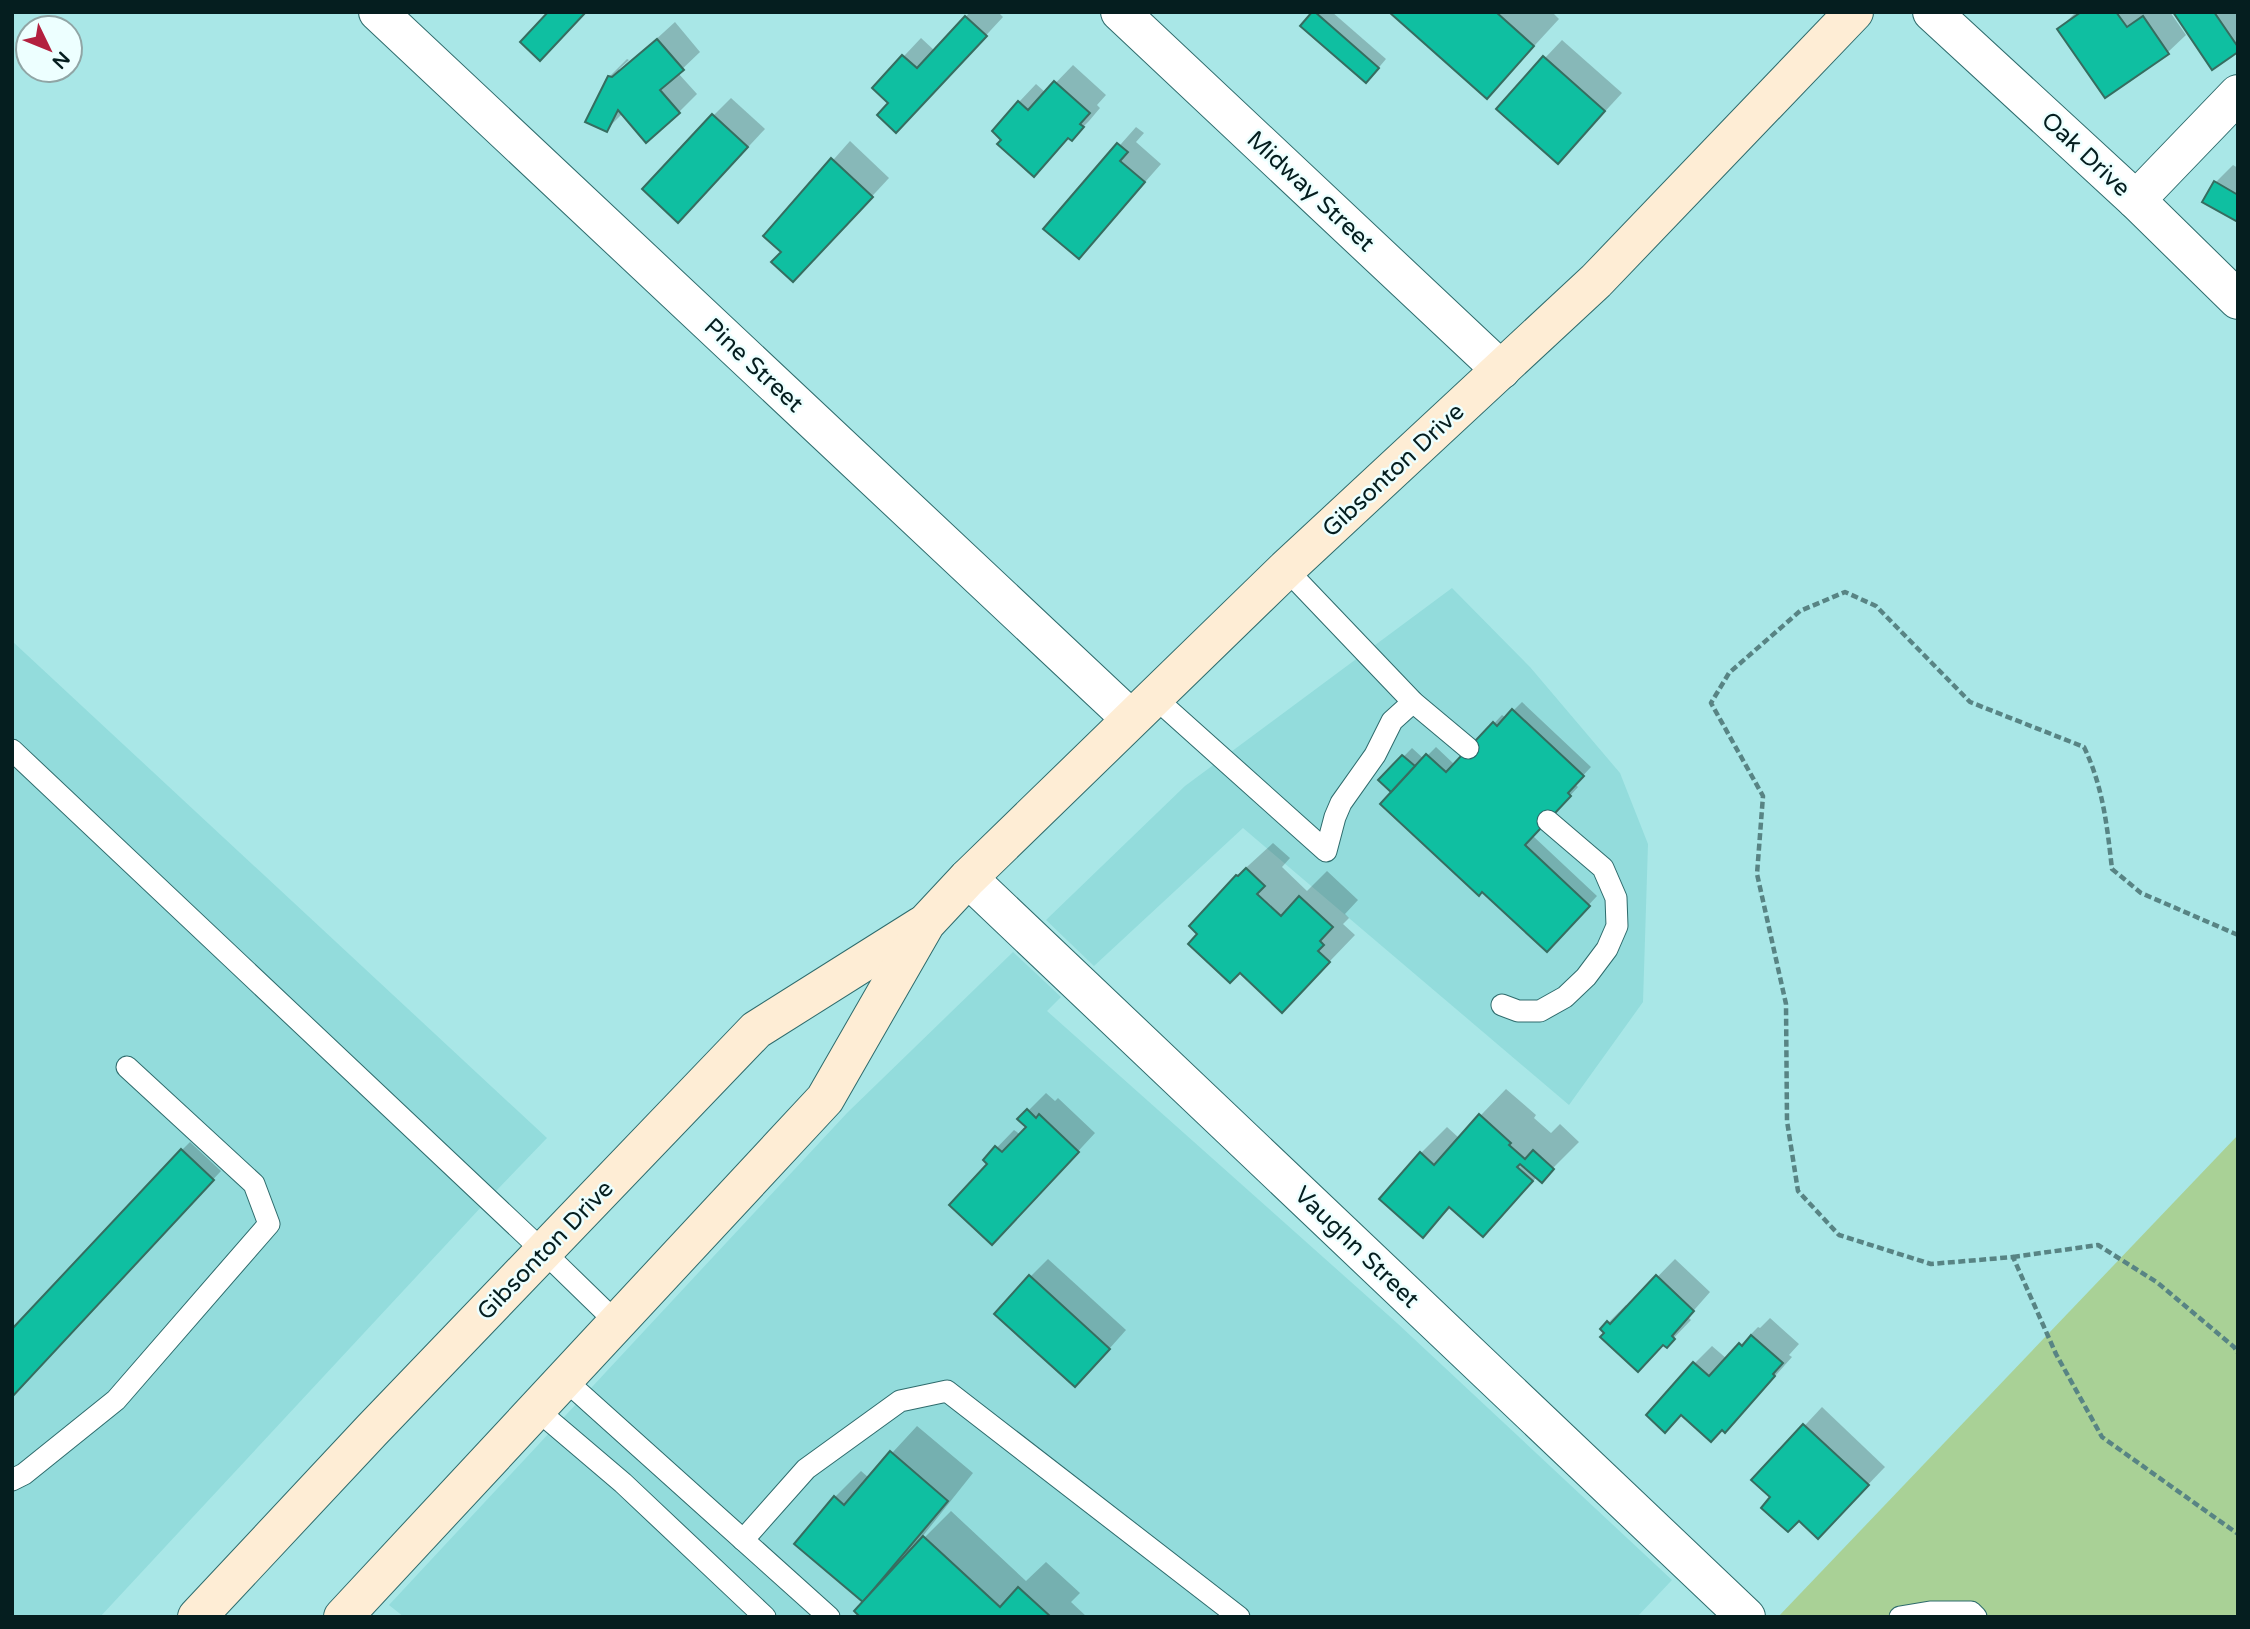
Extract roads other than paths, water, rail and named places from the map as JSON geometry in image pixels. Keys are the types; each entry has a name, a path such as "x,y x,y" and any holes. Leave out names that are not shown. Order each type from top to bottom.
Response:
{"main road":[{"name":"Gibsonton Drive","path":"343,1617 825,1100 926,923 968,878 1286,569 1596,281 1854,12"},
{"name":"Gibsonton Drive","path":"197,1617 755,1030 926,923"}],"street":[{"name":"Pine Street","path":"378,12 1142,707"},
{"name":"Midway Street","path":"1120,12 1501,370"},
{"name":"Oak Drive","path":"1932,12 2136,200 2238,300"},
{"path":"2136,200 2238,94"},
{"name":"Vaughn Street","path":"968,878 1746,1617"}],"lane":[{"path":"1286,569 1413,702 1468,748"},
{"path":"1142,707 1326,851 1341,803 1375,755 1392,721 1413,702"},
{"path":"12,750 617,1323"},
{"path":"1502,1005 1518,1011 1539,1011 1565,997 1586,977 1607,949 1617,926 1616,898 1604,868 1548,821"},
{"path":"12,1480 24,1474 116,1400 269,1224 254,1184 127,1067"},
{"path":"564,1379 829,1617"},
{"path":"743,1540 806,1469 900,1401 947,1391 1239,1617"},
{"path":"536,1409 623,1483 765,1617"},
{"path":"1900,1617 1930,1612 1971,1612 1976,1617"}]}
